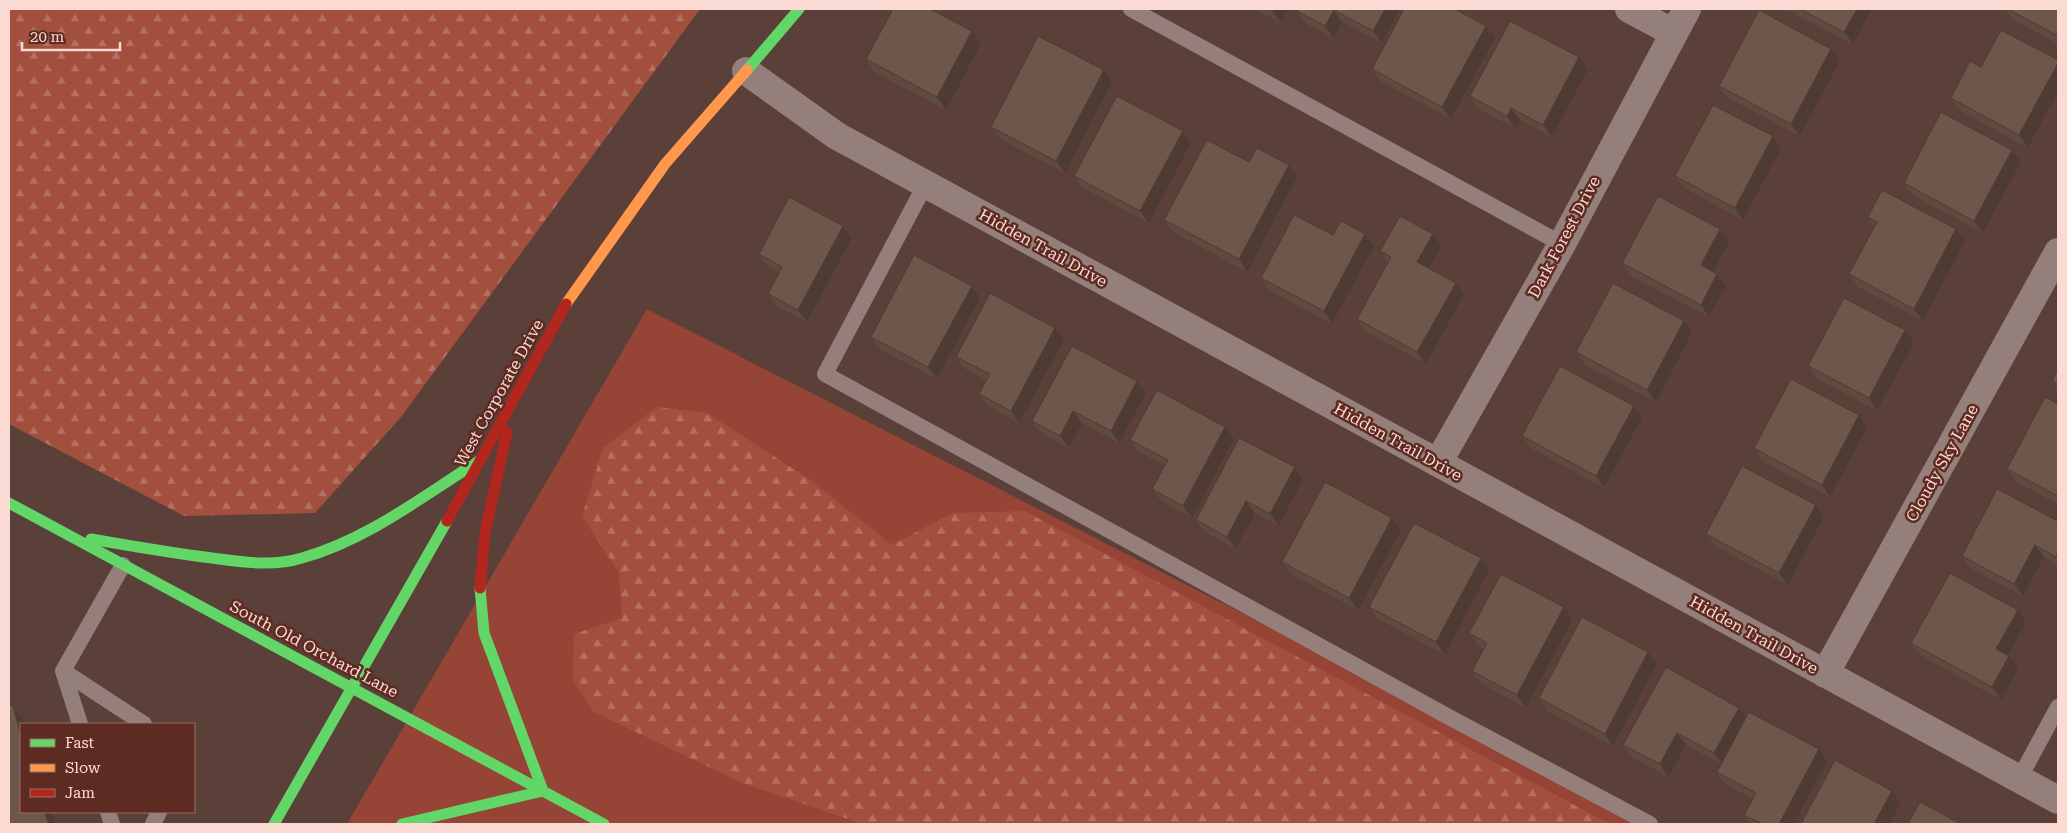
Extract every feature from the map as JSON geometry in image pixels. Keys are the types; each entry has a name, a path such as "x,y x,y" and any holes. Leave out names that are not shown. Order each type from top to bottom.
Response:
{"street":[{"name":"West Corporate Drive","path":"274,824 483,458 568,301 666,164 799,9"},
{"path":"1629,9 1672,32"},
{"name":"Dark Forest Drive","path":"1438,463 1562,244 1672,32 1686,9"},
{"name":"Hidden Trail Drive","path":"746,71 837,136 925,185 2058,800"},
{"name":"Cloudy Sky Lane","path":"1825,674 2058,252"},
{"path":"402,824 543,791 484,633 480,585 485,533 514,401"},
{"path":"70,536 258,564 301,559 344,543 392,516 483,458"},
{"name":"South Old Orchard Lane","path":"9,503 604,824"}],"lane":[{"path":"1132,9 1562,244"},
{"path":"925,185 825,374 1447,716 1650,824"},
{"path":"80,723 63,670 123,565"},
{"path":"63,670 142,723"},
{"path":"2018,779 2058,707"}],"shaded area":[{"path":"647,309 1326,656 1633,824 347,824"}],"green space":[{"path":"9,9 700,9 401,417 315,513 184,516 9,424"},
{"path":"657,407 707,413 809,479 892,545 952,513 1025,511 1610,824 862,824 740,782 594,712 573,681 574,634 622,618 619,573 582,516 603,448"}],"building":[{"path":"893,9 930,9 972,31 937,97 866,59"},
{"path":"1299,9 1385,9 1373,31 1334,10 1325,26 1297,11"},
{"path":"1404,9 1455,9 1486,26 1442,107 1372,69"},
{"path":"1800,9 1857,9 1844,32"},
{"path":"2008,9 2058,9 2058,36"},
{"path":"1759,10 1831,49 1791,124 1719,86"},
{"path":"1510,21 1579,57 1543,125 1511,108 1507,116 1470,96"},
{"path":"2001,30 2058,60 2019,135 1951,98 1970,61 1981,67"},
{"path":"1038,36 1104,70 1056,161 991,127"},
{"path":"1117,96 1183,131 1140,211 1074,176"},
{"path":"1713,105 1773,136 1735,208 1675,176"},
{"path":"1941,112 2012,150 1974,221 1904,183"},
{"path":"1207,140 1249,162 1257,148 1289,165 1239,259 1164,220"},
{"path":"1882,190 1956,229 1914,309 1849,274 1877,222 1868,217"},
{"path":"1658,196 1720,229 1701,265 1717,274 1701,305 1622,263"},
{"path":"789,197 843,226 798,310 768,294 782,267 759,254"},
{"path":"1294,215 1333,235 1341,221 1365,234 1324,311 1261,278"},
{"path":"1400,216 1433,234 1417,262 1456,283 1417,352 1357,319 1391,257 1380,251"},
{"path":"914,255 972,286 928,367 871,337"},
{"path":"1613,283 1684,321 1647,390 1576,352"},
{"path":"990,293 1055,328 1011,411 979,394 990,374 956,357"},
{"path":"1844,298 1905,330 1869,398 1808,366"},
{"path":"1072,346 1137,381 1111,431 1073,411 1060,436 1032,421"},
{"path":"1560,366 1634,406 1596,476 1522,436"},
{"path":"2058,370 2058,384 2052,381"},
{"path":"1791,379 1859,415 1822,485 1754,448"},
{"path":"1157,390 1225,427 1183,506 1152,489 1168,460 1130,440"},
{"path":"2045,397 2058,404 2058,496 2007,469"},
{"path":"1239,438 1295,467 1270,514 1246,501 1227,537 1196,520"},
{"path":"1742,466 1816,505 1779,573 1706,534"},
{"path":"1325,482 1392,518 1349,598 1282,562"},
{"path":"1997,489 2058,521 2058,553 2056,557 2035,545 2014,584 1962,556"},
{"path":"1414,523 1481,558 1436,642 1369,607"},
{"path":"1950,573 2018,610 1996,649 2009,656 1992,687 1911,643"},
{"path":"1501,574 1564,607 1517,695 1472,671 1487,643 1469,633"},
{"path":"1582,617 1648,652 1605,734 1539,698"},
{"path":"1666,667 1739,708 1714,753 1677,733 1660,764 1623,745"},
{"path":"9,704 13,706 20,732 20,813 44,813 49,824 9,824"},
{"path":"1749,712 1819,749 1779,824 1763,824 1744,815 1756,793 1717,772"},
{"path":"1835,760 1892,791 1874,824 1801,824"},
{"path":"1920,802 1961,824 1908,824"}],"traffic: fast":[{"path":"747,70 799,9"},
{"path":"91,539 234,561 257,563 291,561 326,550 372,529 479,461"},
{"path":"9,503 604,824"},
{"path":"274,824 447,521"},
{"path":"402,824 543,791 484,633 480,588"}],"traffic: slow":[{"path":"566,304 665,164 747,70"}],"traffic: jam":[{"path":"447,521 566,304"},
{"path":"480,588 485,533 507,432"}]}
